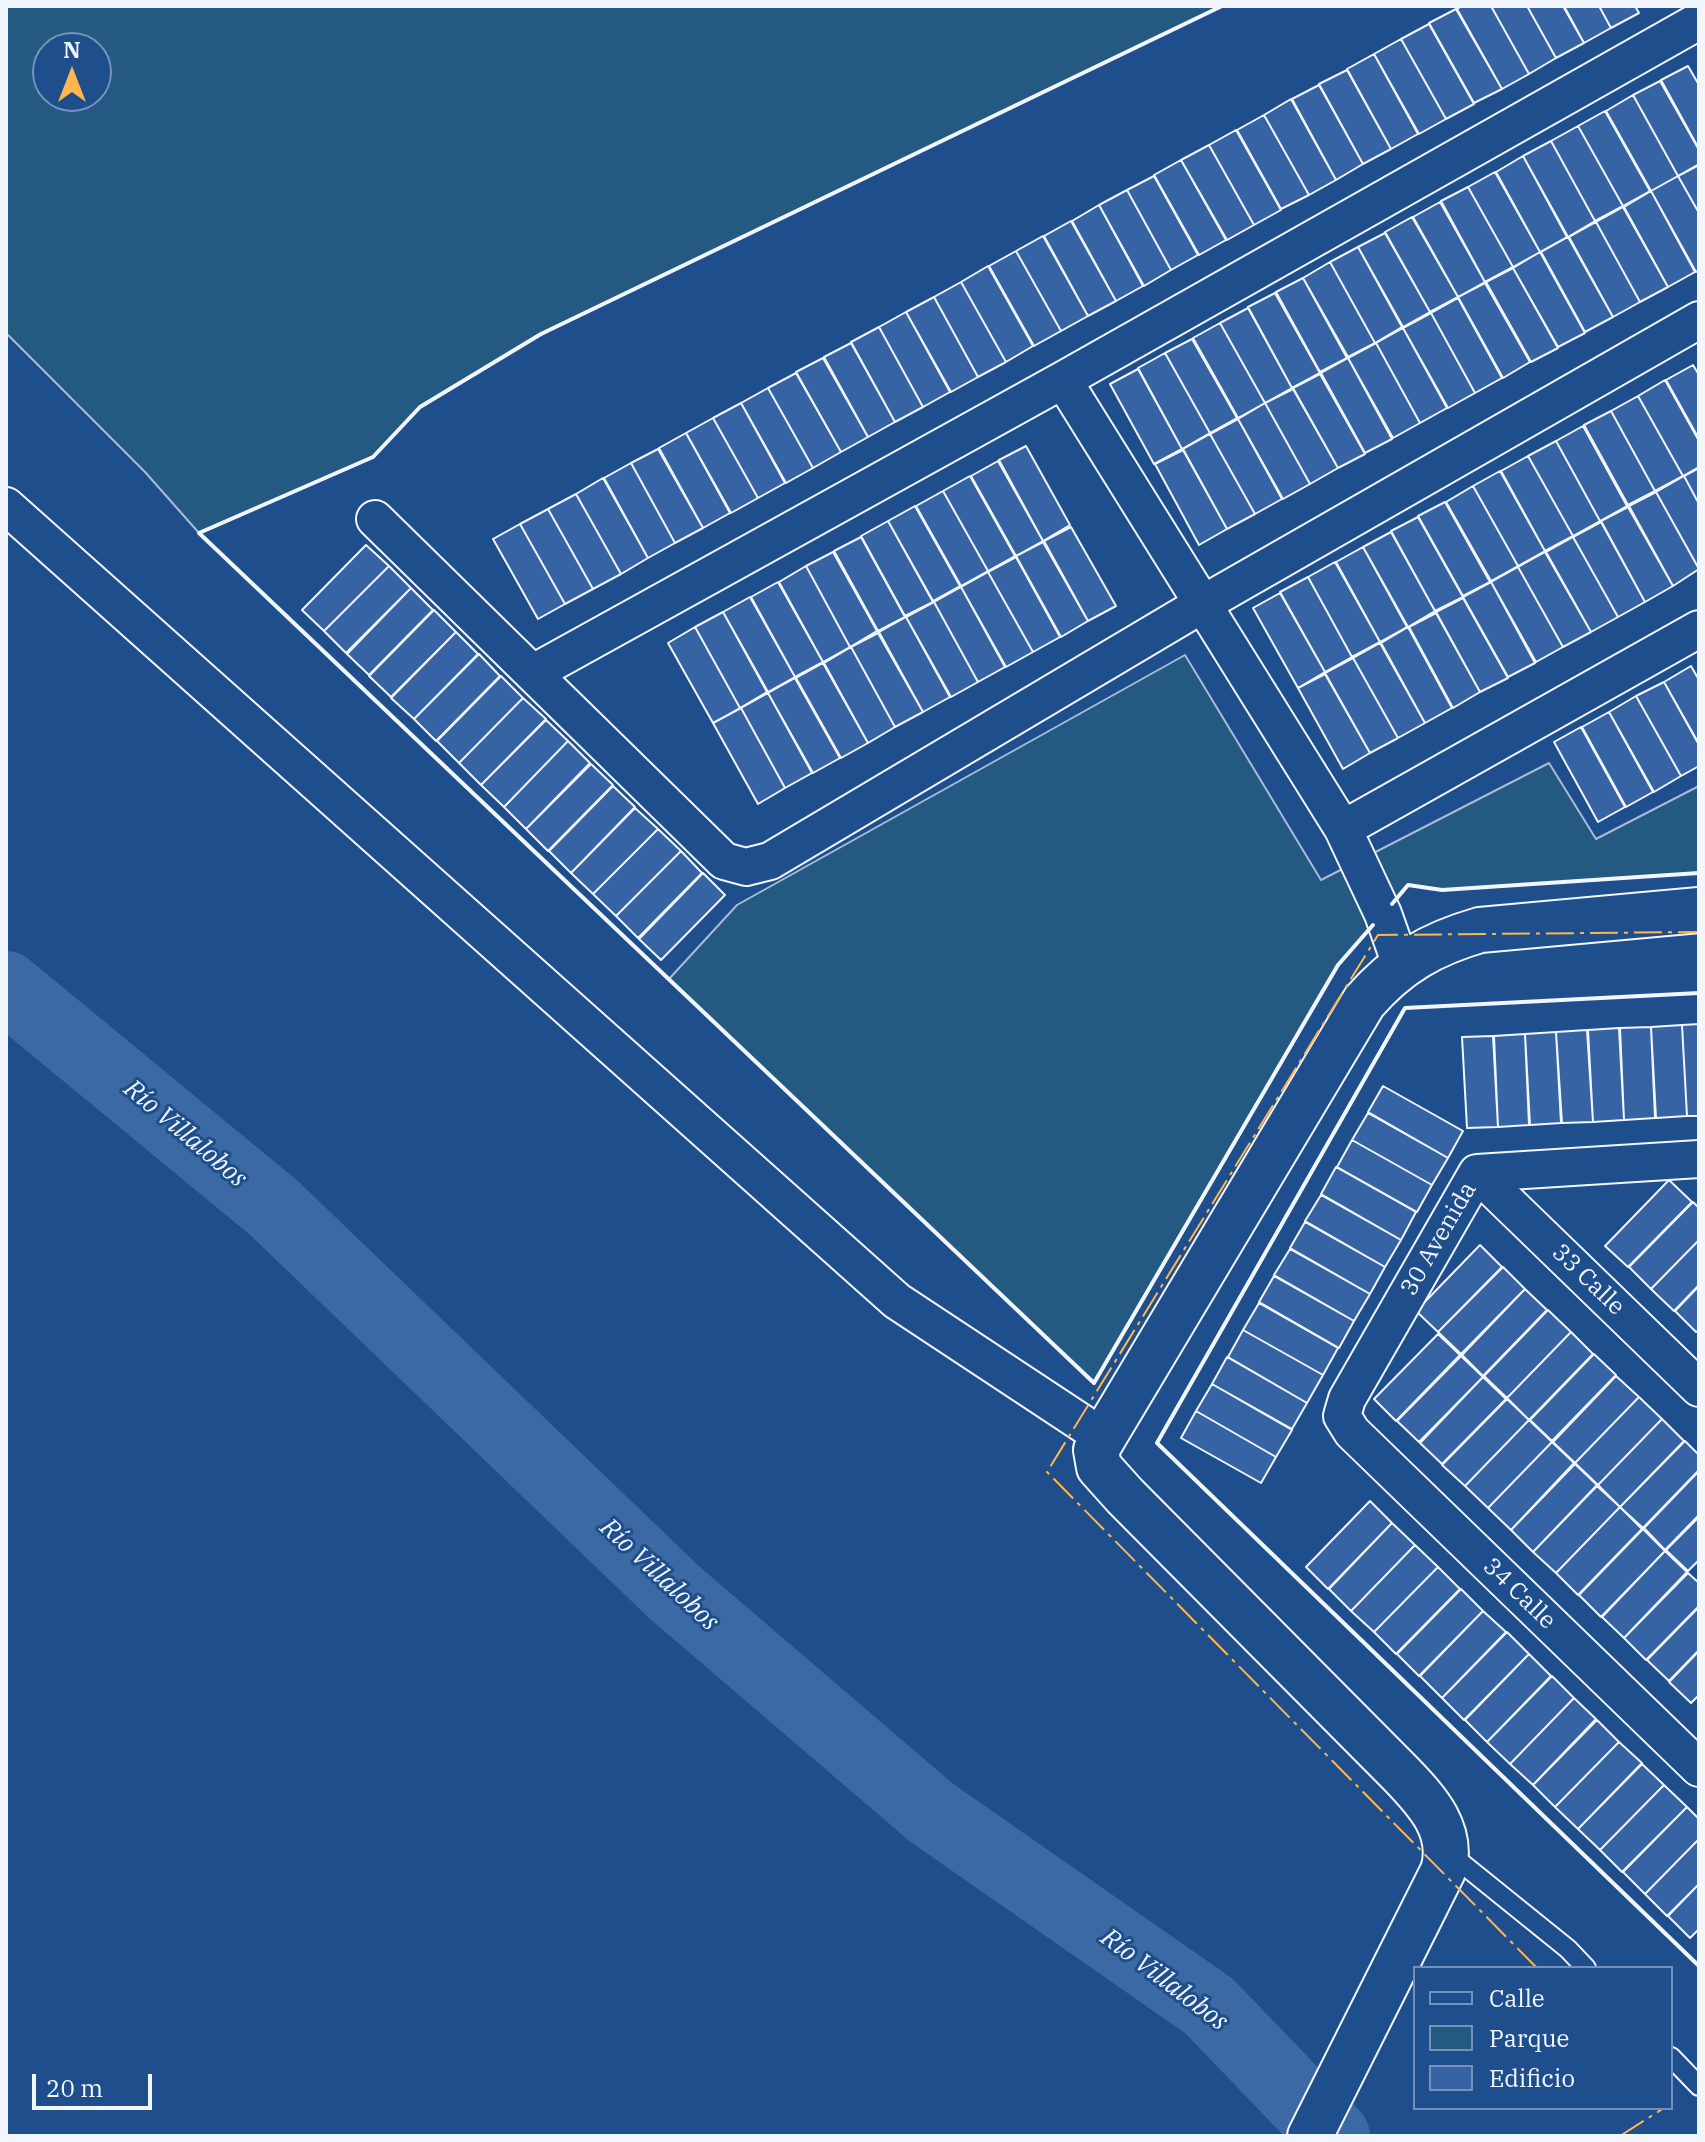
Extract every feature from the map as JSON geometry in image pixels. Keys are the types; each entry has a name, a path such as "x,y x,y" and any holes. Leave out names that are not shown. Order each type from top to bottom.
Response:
{"main road":[{"path":"1310,2136 1445,1861 1440,1824 1416,1789 1099,1467 1096,1450 1364,1002 1401,965 1445,940 1480,930 1514,924 1699,910"}],"street":[{"path":"535,672 1063,380 1699,21"},
{"path":"375,519 535,672 724,861 746,867 770,861 1201,605 1699,320"},
{"path":"1063,380 1343,829 1383,914 1401,965"},
{"path":"6,506 897,1301 1103,1437"},
{"path":"1343,829 1699,629"},
{"name":"30 Avenida","path":"1342,1416 1347,1399 1477,1173 1699,1159"},
{"name":"33 Calle","path":"1477,1173 1699,1388"},
{"name":"34 Calle","path":"1342,1416 1352,1432 1699,1768"}],"lane":[{"path":"1445,1861 1568,1949 1584,1966"},
{"path":"1673,2059 1699,2086"}],"green space":[{"path":"6,6 1222,6 541,334 420,407 373,457 199,533 145,472 6,333"},
{"path":"1185,655 1321,880 1549,763 1596,839 1699,786 1699,873 1442,890 1408,885 1338,965 1094,1383 669,979 737,905"}],"building":[{"path":"1462,6 1491,6 1529,74 1502,89 1457,9"},
{"path":"1491,6 1527,6 1556,58 1529,74"},
{"path":"1527,6 1563,6 1584,43 1556,58"},
{"path":"1564,6 1599,6 1611,28 1584,43"},
{"path":"1599,6 1635,6 1639,13 1611,28"},
{"path":"1456,9 1502,89 1474,103 1429,23"},
{"path":"1429,24 1474,104 1446,119 1401,39"},
{"path":"1401,39 1446,119 1419,134 1374,54"},
{"path":"1374,54 1418,134 1391,149 1347,69"},
{"path":"1688,66 1699,85 1699,149 1661,80"},
{"path":"1347,70 1391,149 1363,164 1319,84"},
{"path":"1660,81 1699,150 1699,164 1678,176 1633,95"},
{"path":"1319,85 1363,164 1336,180 1292,99"},
{"path":"1633,95 1678,176 1651,191 1606,111"},
{"path":"1291,99 1336,180 1309,195 1264,115"},
{"path":"1605,111 1650,191 1623,206 1578,126"},
{"path":"1264,115 1309,195 1281,209 1237,130"},
{"path":"1578,126 1623,206 1595,221 1551,141"},
{"path":"1236,130 1281,210 1254,225 1209,145"},
{"path":"1551,141 1595,221 1568,237 1523,156"},
{"path":"1209,145 1254,225 1227,240 1181,160"},
{"path":"1523,156 1567,237 1540,252 1496,172"},
{"path":"1181,160 1226,240 1199,255 1154,175"},
{"path":"1699,165 1699,213 1678,176"},
{"path":"1495,172 1540,252 1513,267 1468,187"},
{"path":"1154,176 1198,255 1171,270 1127,190"},
{"path":"1678,176 1699,213 1699,270 1696,272 1651,191"},
{"path":"1468,187 1513,267 1485,282 1441,201"},
{"path":"1127,190 1171,270 1144,286 1099,205"},
{"path":"1651,191 1695,272 1668,287 1624,207"},
{"path":"1440,202 1485,282 1458,297 1413,217"},
{"path":"1099,205 1143,286 1116,301 1072,221"},
{"path":"1623,207 1668,287 1640,302 1596,222"},
{"path":"1412,217 1458,297 1430,312 1385,232"},
{"path":"1071,221 1116,301 1088,316 1044,236"},
{"path":"1596,222 1640,302 1613,317 1569,237"},
{"path":"1385,233 1430,312 1403,327 1358,247"},
{"path":"1043,236 1088,316 1061,331 1016,251"},
{"path":"1568,237 1613,317 1585,332 1541,252"},
{"path":"1358,247 1402,327 1375,343 1330,262"},
{"path":"1016,251 1061,331 1034,346 989,266"},
{"path":"1540,252 1585,333 1558,347 1513,268"},
{"path":"1330,262 1375,343 1348,357 1303,278"},
{"path":"988,266 1033,346 1006,362 961,282"},
{"path":"1513,268 1558,348 1531,362 1486,282"},
{"path":"1303,278 1347,358 1320,372 1276,292"},
{"path":"961,282 1006,362 978,377 934,297"},
{"path":"1485,283 1530,362 1503,378 1458,297"},
{"path":"1275,293 1320,373 1292,388 1248,307"},
{"path":"934,297 978,377 951,392 906,312"},
{"path":"1458,298 1502,378 1475,393 1431,313"},
{"path":"1248,308 1292,388 1265,403 1220,323"},
{"path":"906,312 950,392 923,407 879,327"},
{"path":"1431,313 1475,393 1448,408 1403,328"},
{"path":"1220,323 1265,403 1238,418 1193,338"},
{"path":"879,327 923,407 895,422 851,342"},
{"path":"1403,328 1447,408 1420,423 1376,343"},
{"path":"1192,339 1237,418 1210,433 1165,353"},
{"path":"851,343 895,422 868,437 824,357"},
{"path":"1376,343 1420,423 1393,438 1348,358"},
{"path":"1165,353 1210,433 1182,449 1138,368"},
{"path":"823,358 868,437 841,452 796,372"},
{"path":"1348,358 1392,439 1365,453 1321,373"},
{"path":"1693,365 1699,375 1699,439 1666,380"},
{"path":"1138,369 1182,449 1154,464 1110,384"},
{"path":"796,373 841,452 813,468 768,388"},
{"path":"1320,374 1365,454 1338,468 1293,388"},
{"path":"1665,380 1699,441 1699,467 1683,476 1638,396"},
{"path":"768,388 813,468 786,483 741,403"},
{"path":"1293,389 1338,468 1310,484 1265,403"},
{"path":"1638,396 1683,476 1655,491 1611,411"},
{"path":"741,403 785,483 758,498 713,418"},
{"path":"1265,403 1310,484 1283,499 1238,419"},
{"path":"1611,411 1655,491 1628,505 1584,425"},
{"path":"713,418 758,498 731,513 686,433"},
{"path":"1238,419 1282,499 1255,514 1210,434"},
{"path":"1583,426 1627,506 1600,521 1556,441"},
{"path":"686,433 730,513 703,528 659,448"},
{"path":"1210,434 1255,514 1227,529 1183,449"},
{"path":"1556,441 1600,521 1573,536 1528,456"},
{"path":"1026,446 1070,525 1043,541 999,460"},
{"path":"658,449 703,528 675,543 631,463"},
{"path":"1183,450 1227,529 1199,545 1155,464"},
{"path":"1528,456 1573,536 1545,551 1501,471"},
{"path":"998,461 1043,541 1016,556 971,476"},
{"path":"631,463 675,543 648,558 604,478"},
{"path":"1699,468 1699,504 1684,476"},
{"path":"1500,471 1545,551 1518,566 1473,486"},
{"path":"970,476 1015,556 988,571 943,491"},
{"path":"1684,476 1699,504 1699,569 1656,492"},
{"path":"603,478 648,558 621,574 576,494"},
{"path":"1473,486 1518,566 1491,581 1446,502"},
{"path":"943,491 988,571 961,586 916,506"},
{"path":"1656,492 1699,569 1673,586 1629,506"},
{"path":"576,494 621,574 593,589 548,509"},
{"path":"1445,502 1490,582 1463,596 1418,516"},
{"path":"915,506 960,586 933,601 888,521"},
{"path":"1628,507 1673,586 1645,602 1601,521"},
{"path":"548,509 593,589 565,604 520,524"},
{"path":"1418,517 1463,597 1435,611 1391,531"},
{"path":"888,521 933,602 905,616 861,536"},
{"path":"1601,522 1645,602 1618,617 1573,537"},
{"path":"520,524 565,604 538,619 493,539"},
{"path":"1071,527 1116,606 1088,621 1044,541"},
{"path":"1391,532 1435,611 1408,627 1363,547"},
{"path":"861,537 905,617 878,631 834,551"},
{"path":"1573,537 1618,617 1591,632 1546,552"},
{"path":"1043,542 1088,621 1061,637 1016,556"},
{"path":"366,545 389,566 324,631 302,610"},
{"path":"1363,547 1407,627 1380,642 1336,562"},
{"path":"833,552 877,631 850,647 806,566"},
{"path":"1545,552 1591,632 1563,647 1518,567"},
{"path":"1016,557 1060,637 1033,652 988,572"},
{"path":"1335,562 1380,642 1352,657 1308,577"},
{"path":"389,566 411,588 346,653 324,631"},
{"path":"806,566 850,647 823,662 779,582"},
{"path":"1518,567 1563,647 1536,662 1491,582"},
{"path":"988,572 1033,652 1006,667 961,587"},
{"path":"1308,577 1352,657 1325,672 1280,592"},
{"path":"778,582 823,662 795,677 751,597"},
{"path":"1491,582 1535,663 1508,677 1463,597"},
{"path":"961,587 1005,667 978,682 934,602"},
{"path":"411,588 433,610 369,675 347,654"},
{"path":"1280,593 1325,672 1298,688 1253,608"},
{"path":"750,597 795,677 768,692 723,612"},
{"path":"1463,598 1508,678 1480,692 1436,612"},
{"path":"934,602 978,682 951,697 906,617"},
{"path":"434,610 456,632 391,697 369,676"},
{"path":"723,612 767,692 740,708 695,627"},
{"path":"1436,613 1480,692 1453,708 1409,627"},
{"path":"906,617 950,697 923,712 879,632"},
{"path":"695,627 740,708 713,723 668,643"},
{"path":"1408,627 1452,708 1425,723 1381,643"},
{"path":"456,632 478,654 414,719 391,698"},
{"path":"878,633 923,712 895,727 851,647"},
{"path":"1380,643 1425,723 1398,738 1353,658"},
{"path":"851,647 895,727 868,743 824,663"},
{"path":"479,654 500,676 436,741 414,719"},
{"path":"1353,658 1398,738 1370,753 1325,673"},
{"path":"823,663 868,743 841,758 796,678"},
{"path":"1691,666 1699,680 1699,744 1664,682"},
{"path":"1325,674 1370,753 1343,769 1298,688"},
{"path":"501,676 523,698 459,763 437,741"},
{"path":"795,678 840,758 813,773 768,693"},
{"path":"1664,682 1699,745 1699,766 1681,776 1636,696"},
{"path":"768,693 812,773 785,788 741,708"},
{"path":"1636,696 1681,776 1654,792 1609,712"},
{"path":"523,698 546,719 481,785 459,763"},
{"path":"741,708 785,788 758,804 713,723"},
{"path":"1609,712 1653,792 1626,807 1582,727"},
{"path":"546,720 568,741 504,807 481,785"},
{"path":"1581,727 1625,807 1598,822 1554,742"},
{"path":"568,741 590,763 526,829 504,807"},
{"path":"591,764 613,785 548,851 526,829"},
{"path":"613,786 635,807 571,873 549,851"},
{"path":"635,808 658,829 593,894 571,873"},
{"path":"658,829 681,851 616,916 593,894"},
{"path":"681,851 702,873 638,938 616,916"},
{"path":"703,873 725,895 661,960 639,939"},
{"path":"1699,1024 1699,1116 1687,1116 1682,1025"},
{"path":"1682,1025 1687,1116 1656,1118 1651,1027"},
{"path":"1651,1027 1655,1118 1624,1120 1620,1028"},
{"path":"1619,1028 1624,1120 1593,1122 1588,1030"},
{"path":"1587,1030 1593,1122 1562,1123 1556,1032"},
{"path":"1556,1032 1561,1123 1530,1125 1525,1034"},
{"path":"1525,1034 1529,1125 1498,1127 1494,1036"},
{"path":"1493,1036 1498,1127 1467,1128 1462,1037"},
{"path":"1383,1086 1463,1131 1448,1158 1368,1112"},
{"path":"1368,1113 1448,1158 1432,1185 1352,1140"},
{"path":"1352,1140 1432,1185 1417,1212 1337,1167"},
{"path":"1336,1167 1416,1212 1401,1240 1321,1194"},
{"path":"1669,1180 1692,1202 1628,1267 1605,1246"},
{"path":"1321,1195 1401,1240 1385,1267 1305,1221"},
{"path":"1693,1202 1699,1208 1699,1240 1651,1289 1629,1267"},
{"path":"1305,1222 1385,1267 1370,1294 1290,1248"},
{"path":"1699,1240 1699,1285 1674,1311 1651,1289"},
{"path":"1480,1245 1502,1267 1438,1332 1416,1311"},
{"path":"1290,1249 1370,1294 1354,1321 1274,1275"},
{"path":"1503,1267 1525,1289 1461,1354 1438,1332"},
{"path":"1274,1276 1354,1321 1339,1348 1259,1302"},
{"path":"1699,1286 1699,1330 1696,1332 1675,1311"},
{"path":"1525,1289 1547,1310 1483,1376 1462,1355"},
{"path":"1259,1303 1338,1348 1323,1375 1243,1330"},
{"path":"1548,1310 1571,1332 1507,1398 1484,1376"},
{"path":"1243,1330 1323,1375 1307,1403 1228,1357"},
{"path":"1571,1332 1593,1354 1529,1420 1507,1398"},
{"path":"1438,1334 1460,1355 1396,1421 1374,1399"},
{"path":"1594,1354 1616,1375 1552,1441 1530,1420"},
{"path":"1461,1356 1483,1377 1419,1442 1397,1421"},
{"path":"1227,1357 1307,1403 1292,1429 1212,1384"},
{"path":"1616,1376 1639,1397 1575,1463 1553,1442"},
{"path":"1483,1377 1506,1399 1442,1464 1420,1443"},
{"path":"1212,1384 1292,1430 1276,1457 1196,1411"},
{"path":"1639,1397 1662,1419 1598,1485 1575,1463"},
{"path":"1507,1399 1529,1420 1465,1486 1442,1465"},
{"path":"1196,1411 1276,1457 1261,1483 1181,1438"},
{"path":"1662,1419 1684,1441 1620,1507 1598,1485"},
{"path":"1529,1420 1552,1442 1488,1508 1465,1486"},
{"path":"1685,1441 1699,1455 1699,1470 1643,1528 1620,1507"},
{"path":"1552,1442 1574,1463 1511,1530 1488,1508"},
{"path":"1575,1464 1597,1485 1533,1552 1511,1530"},
{"path":"1699,1471 1699,1515 1665,1550 1644,1528"},
{"path":"1597,1486 1620,1507 1556,1573 1533,1552"},
{"path":"1370,1501 1392,1523 1328,1589 1306,1567"},
{"path":"1620,1507 1642,1529 1578,1595 1556,1573"},
{"path":"1699,1517 1699,1560 1688,1571 1666,1550"},
{"path":"1392,1523 1415,1545 1351,1611 1329,1589"},
{"path":"1643,1529 1665,1551 1601,1617 1579,1595"},
{"path":"1415,1545 1438,1567 1374,1632 1351,1611"},
{"path":"1665,1551 1687,1572 1624,1638 1602,1617"},
{"path":"1438,1567 1460,1589 1396,1654 1374,1632"},
{"path":"1688,1573 1699,1583 1699,1606 1646,1660 1624,1638"},
{"path":"1461,1589 1483,1611 1419,1676 1397,1654"},
{"path":"1699,1607 1699,1650 1669,1681 1647,1660"},
{"path":"1483,1611 1506,1632 1442,1698 1420,1676"},
{"path":"1507,1632 1529,1654 1464,1720 1442,1698"},
{"path":"1699,1651 1699,1695 1691,1703 1669,1682"},
{"path":"1529,1654 1551,1676 1487,1742 1465,1720"},
{"path":"1552,1676 1574,1698 1510,1764 1487,1742"},
{"path":"1574,1698 1596,1719 1533,1785 1510,1764"},
{"path":"1597,1720 1619,1742 1555,1807 1533,1785"},
{"path":"1619,1742 1642,1763 1578,1829 1555,1807"},
{"path":"1642,1764 1664,1785 1600,1850 1578,1829"},
{"path":"1664,1785 1687,1807 1622,1872 1600,1850"},
{"path":"1687,1807 1699,1819 1699,1839 1645,1894 1623,1872"},
{"path":"1699,1839 1699,1884 1667,1916 1645,1894"},
{"path":"1699,1884 1699,1929 1690,1938 1668,1916"}],"waterway":[{"name":"Río Villalobos","path":"6,987 274,1208 675,1593 932,1813 1209,2006 1334,2136"}],"wall":[{"path":"1222,6 541,334 420,407 373,457 199,533 1094,1383 1338,965 1373,925"},
{"path":"1392,904 1408,885 1442,890 1699,873"},
{"path":"1699,993 1405,1008 1157,1443 1699,1966"}],"power":[{"path":"1535,1966 1047,1472 1378,935 1699,932"},
{"path":"1620,2136 1661,2110"}]}
